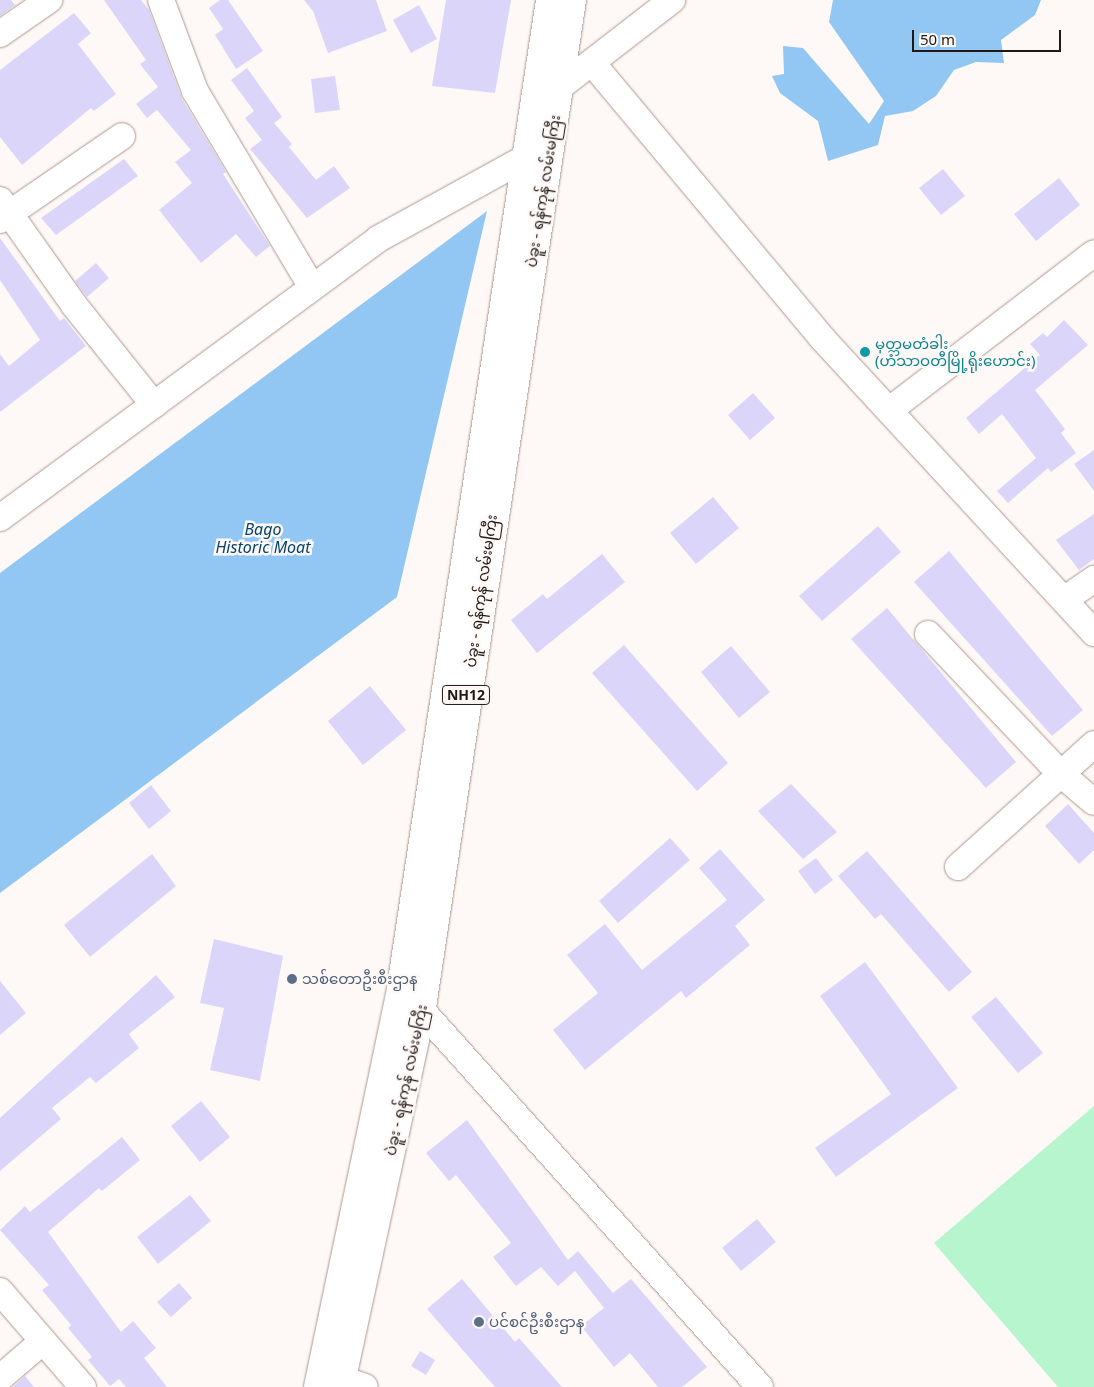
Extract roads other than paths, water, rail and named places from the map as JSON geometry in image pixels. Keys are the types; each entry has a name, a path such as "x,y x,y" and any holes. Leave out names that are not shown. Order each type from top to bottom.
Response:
{"highway":[{"name":"ပဲခူး - ရန်ကုန် လမ်းမကြီး","path":"548,97 550,0"},
{"name":"ပဲခူး - ရန်ကုန် လမ်းမကြီး","path":"337,1382 548,97 572,0"},
{"name":"ပဲခူး - ရန်ကုန် လမ်းမကြီး","path":"337,1382 422,1007 539,151"}],"street":[{"path":"0,34 49,0"},
{"path":"161,0 195,91 312,287"},
{"path":"548,97 593,64 672,0"},
{"path":"593,64 821,337 891,409 1094,632"},
{"path":"122,136 2,211 154,405"},
{"path":"0,518 378,238 539,151"},
{"path":"891,409 1094,253"},
{"path":"1064,600 1094,578"},
{"path":"928,634 1061,774 1094,802"},
{"path":"958,867 1094,744"},
{"path":"401,988 422,1007 760,1387"},
{"path":"0,1291 42,1342 83,1387"},
{"path":"0,1378 42,1342"}],"water":[{"path":"833,0 1041,0 1035,15 1001,40 1004,63 976,62 954,70 936,96 913,111 885,116 878,145 828,161 818,121 780,93 772,76 784,74 783,46 803,48 869,124 884,101 829,22"},
{"name":"Bago Historic Moat","path":"487,211 397,597 0,893 0,573"}],"place":[{"name":"မုတ္တမတံခါး (ဟံသာဝတီမြို့ရိုးဟောင်း)","path":"865,352"},
{"name":"သစ်တောဦးစီးဌာန","path":"292,979"},
{"name":"ပင်စင်ဦးစီးဌာန","path":"479,1322"}]}
